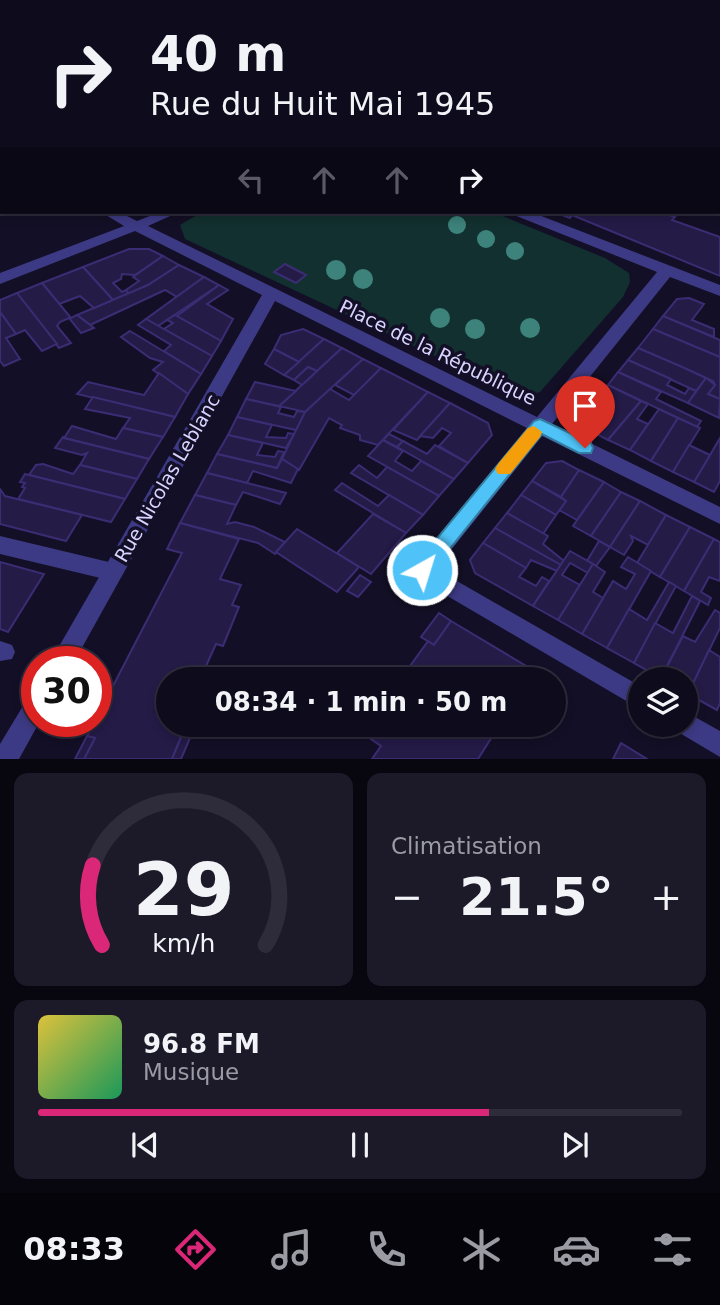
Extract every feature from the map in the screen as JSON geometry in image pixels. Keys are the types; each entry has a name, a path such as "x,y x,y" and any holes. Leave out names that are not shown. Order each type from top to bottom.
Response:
{"street":[{"name":"Place de la République","path":"112,214 540,425 667,270"},
{"path":"0,279 167,214"},
{"path":"524,214 720,291"},
{"name":"Rue Nicolas Leblanc","path":"70,646 271,294"},
{"path":"628,691 422,570 540,425 720,516"},
{"path":"0,545 113,572"},
{"path":"698,731 720,745"},
{"path":"5,759 21,732"}],"green space":[{"path":"199,214 498,214 605,258 629,273 630,282 623,297 540,392 522,397 185,239 180,225"}],"building":[{"path":"559,214 667,214 675,217 672,220 720,237 720,276 572,215 570,218"},
{"path":"129,249 149,249 163,256 135,275 122,274 121,279 113,283 122,292 126,290 129,294 113,300 83,267"},
{"path":"163,256 179,265 129,294 126,290 139,281 133,277"},
{"path":"285,264 306,275 296,283 274,272"},
{"path":"179,265 204,277 177,297 165,290 90,325 77,315 148,285"},
{"path":"83,267 113,300 94,308 80,296 59,304 42,283"},
{"path":"204,277 219,285 158,326 146,319"},
{"path":"42,283 71,318 77,315 94,328 81,333 69,318 60,322 57,326 71,343 59,348 17,293"},
{"path":"219,285 228,290 207,304 233,319 221,341 177,316"},
{"path":"17,293 57,344 42,351 25,330 16,334 0,312 0,300"},
{"path":"689,298 704,304 692,320 714,329 714,337 663,316 677,299"},
{"path":"0,312 16,334 6,338 20,359 4,366 0,361"},
{"path":"175,315 221,341 212,356 164,329 173,323 167,320"},
{"path":"663,316 720,340 720,357 653,329"},
{"path":"146,319 212,356 201,374 164,351 171,345 138,325"},
{"path":"303,329 324,339 299,362 274,349 281,335"},
{"path":"653,329 720,357 720,399 708,394 715,385 713,381 638,348"},
{"path":"130,331 201,374 188,394 153,370 163,362 150,358 121,337"},
{"path":"324,339 342,348 317,371 308,367 294,380 284,375"},
{"path":"342,348 363,359 305,412 279,406"},
{"path":"638,348 706,378 696,391 628,360"},
{"path":"274,349 299,362 284,375 265,364"},
{"path":"363,359 381,368 354,395 335,385"},
{"path":"628,360 671,379 667,385 685,394 689,388 696,391 688,403 618,372"},
{"path":"308,367 317,371 302,385 294,380"},
{"path":"381,368 428,392 378,445 360,440 360,435 340,428 342,425 329,418 299,470 282,459 304,413 330,389 349,400"},
{"path":"618,372 661,392 656,399 701,421 697,427 608,385"},
{"path":"159,373 188,394 175,417 77,394 88,382 144,395"},
{"path":"706,378 715,385 708,394 720,399 719,418 688,403"},
{"path":"255,382 296,391 279,406 246,399"},
{"path":"608,385 641,401 608,440 587,429 582,418"},
{"path":"428,392 450,403 417,440 393,430"},
{"path":"93,397 175,417 163,437 123,428 130,418 85,409"},
{"path":"246,399 281,407 278,413 294,417 297,411 305,412 296,430 237,417"},
{"path":"641,401 648,404 637,419 648,424 630,450 608,440"},
{"path":"450,403 488,423 492,435 468,463 439,446 451,433 442,428 433,438 420,436"},
{"path":"659,409 678,418 651,461 630,450"},
{"path":"237,417 272,425 266,437 286,438 288,433 294,434 286,448 228,435"},
{"path":"678,418 700,428 673,472 651,461"},
{"path":"72,426 116,439 123,428 163,437 149,459 64,438"},
{"path":"389,434 403,441 397,447 383,440"},
{"path":"228,435 263,443 257,455 275,457 278,451 284,452 277,468 217,454"},
{"path":"63,437 149,459 137,479 80,465 87,453 82,455 55,448"},
{"path":"720,438 720,481 714,492 694,482"},
{"path":"383,440 403,451 395,461 412,471 421,461 454,479 439,496 368,456"},
{"path":"403,441 427,454 435,445 468,463 454,479 397,447"},
{"path":"689,445 710,455 694,482 673,472"},
{"path":"217,454 277,468 282,459 298,469 291,483 253,471 247,483 207,473"},
{"path":"562,461 579,470 561,497 532,481 546,463"},
{"path":"43,464 73,474 80,465 137,479 125,499 29,475 36,465"},
{"path":"359,465 377,478 387,467 439,496 423,515 351,473"},
{"path":"579,470 604,482 577,520 559,510 566,501 561,497"},
{"path":"207,473 286,493 280,504 243,492 236,505 195,495"},
{"path":"25,474 125,499 111,522 18,499 25,488 22,487 25,483 20,482"},
{"path":"532,481 566,501 556,515 521,495"},
{"path":"604,482 621,492 591,536 573,526"},
{"path":"342,483 378,506 389,495 423,515 406,533 335,490"},
{"path":"0,489 5,496 82,515 66,541 0,524"},
{"path":"621,492 640,501 610,547 591,536"},
{"path":"195,495 236,505 227,524 235,522 254,527 285,542 275,554 258,543 180,523"},
{"path":"521,495 556,515 543,534 507,513"},
{"path":"640,501 666,515 648,545 631,536 633,541 624,555 610,547"},
{"path":"507,513 548,536 543,544 564,561 561,565 495,528"},
{"path":"373,514 406,533 371,574 337,553"},
{"path":"666,515 690,527 660,577 637,563"},
{"path":"180,523 239,539 220,579 241,585 232,605 239,607 223,646 216,644 206,666 209,667 156,667 156,737 181,737 172,759 84,759 95,738 91,737 112,737 112,688 182,553 167,549"},
{"path":"690,527 714,539 684,591 660,577"},
{"path":"495,528 561,565 557,571 531,560 526,568 483,543"},
{"path":"297,529 359,567 337,592 276,552"},
{"path":"714,539 720,542 720,581 709,577 701,592 711,598 708,605 684,591"},
{"path":"599,541 610,547 596,566 587,561"},
{"path":"483,543 526,568 519,577 536,586 542,577 549,581 533,606 475,573 470,560"},
{"path":"570,551 593,564 588,573 570,563 562,575 580,585 558,620 533,606"},
{"path":"628,557 651,571 607,648 582,634 613,581 626,589 635,574 621,567"},
{"path":"0,562 44,574 8,632 0,629"},
{"path":"593,564 605,572 593,592 603,598 582,634 558,620"},
{"path":"360,575 371,582 358,597 347,591"},
{"path":"669,582 676,586 634,663 607,648 629,609 647,620"},
{"path":"692,596 700,601 667,667 641,667 634,663 655,623 673,633"},
{"path":"715,610 720,613 720,628 698,673 698,667 667,667 683,636 695,642"},
{"path":"439,613 451,621 434,645 421,637"},
{"path":"451,621 528,667 409,667 428,641 434,645"},
{"path":"709,650 720,657 720,703 717,710 698,700 698,673"},
{"path":"86,737 95,738 84,759 75,759"},
{"path":"181,737 190,737 181,759 172,759"},
{"path":"368,737 492,737 478,759 372,759 381,746"},
{"path":"621,743 647,759 613,759"}],"slow traffic":[{"path":"504,469 534,432"}],"route":[{"path":"422,570 540,425 585,448"}]}
